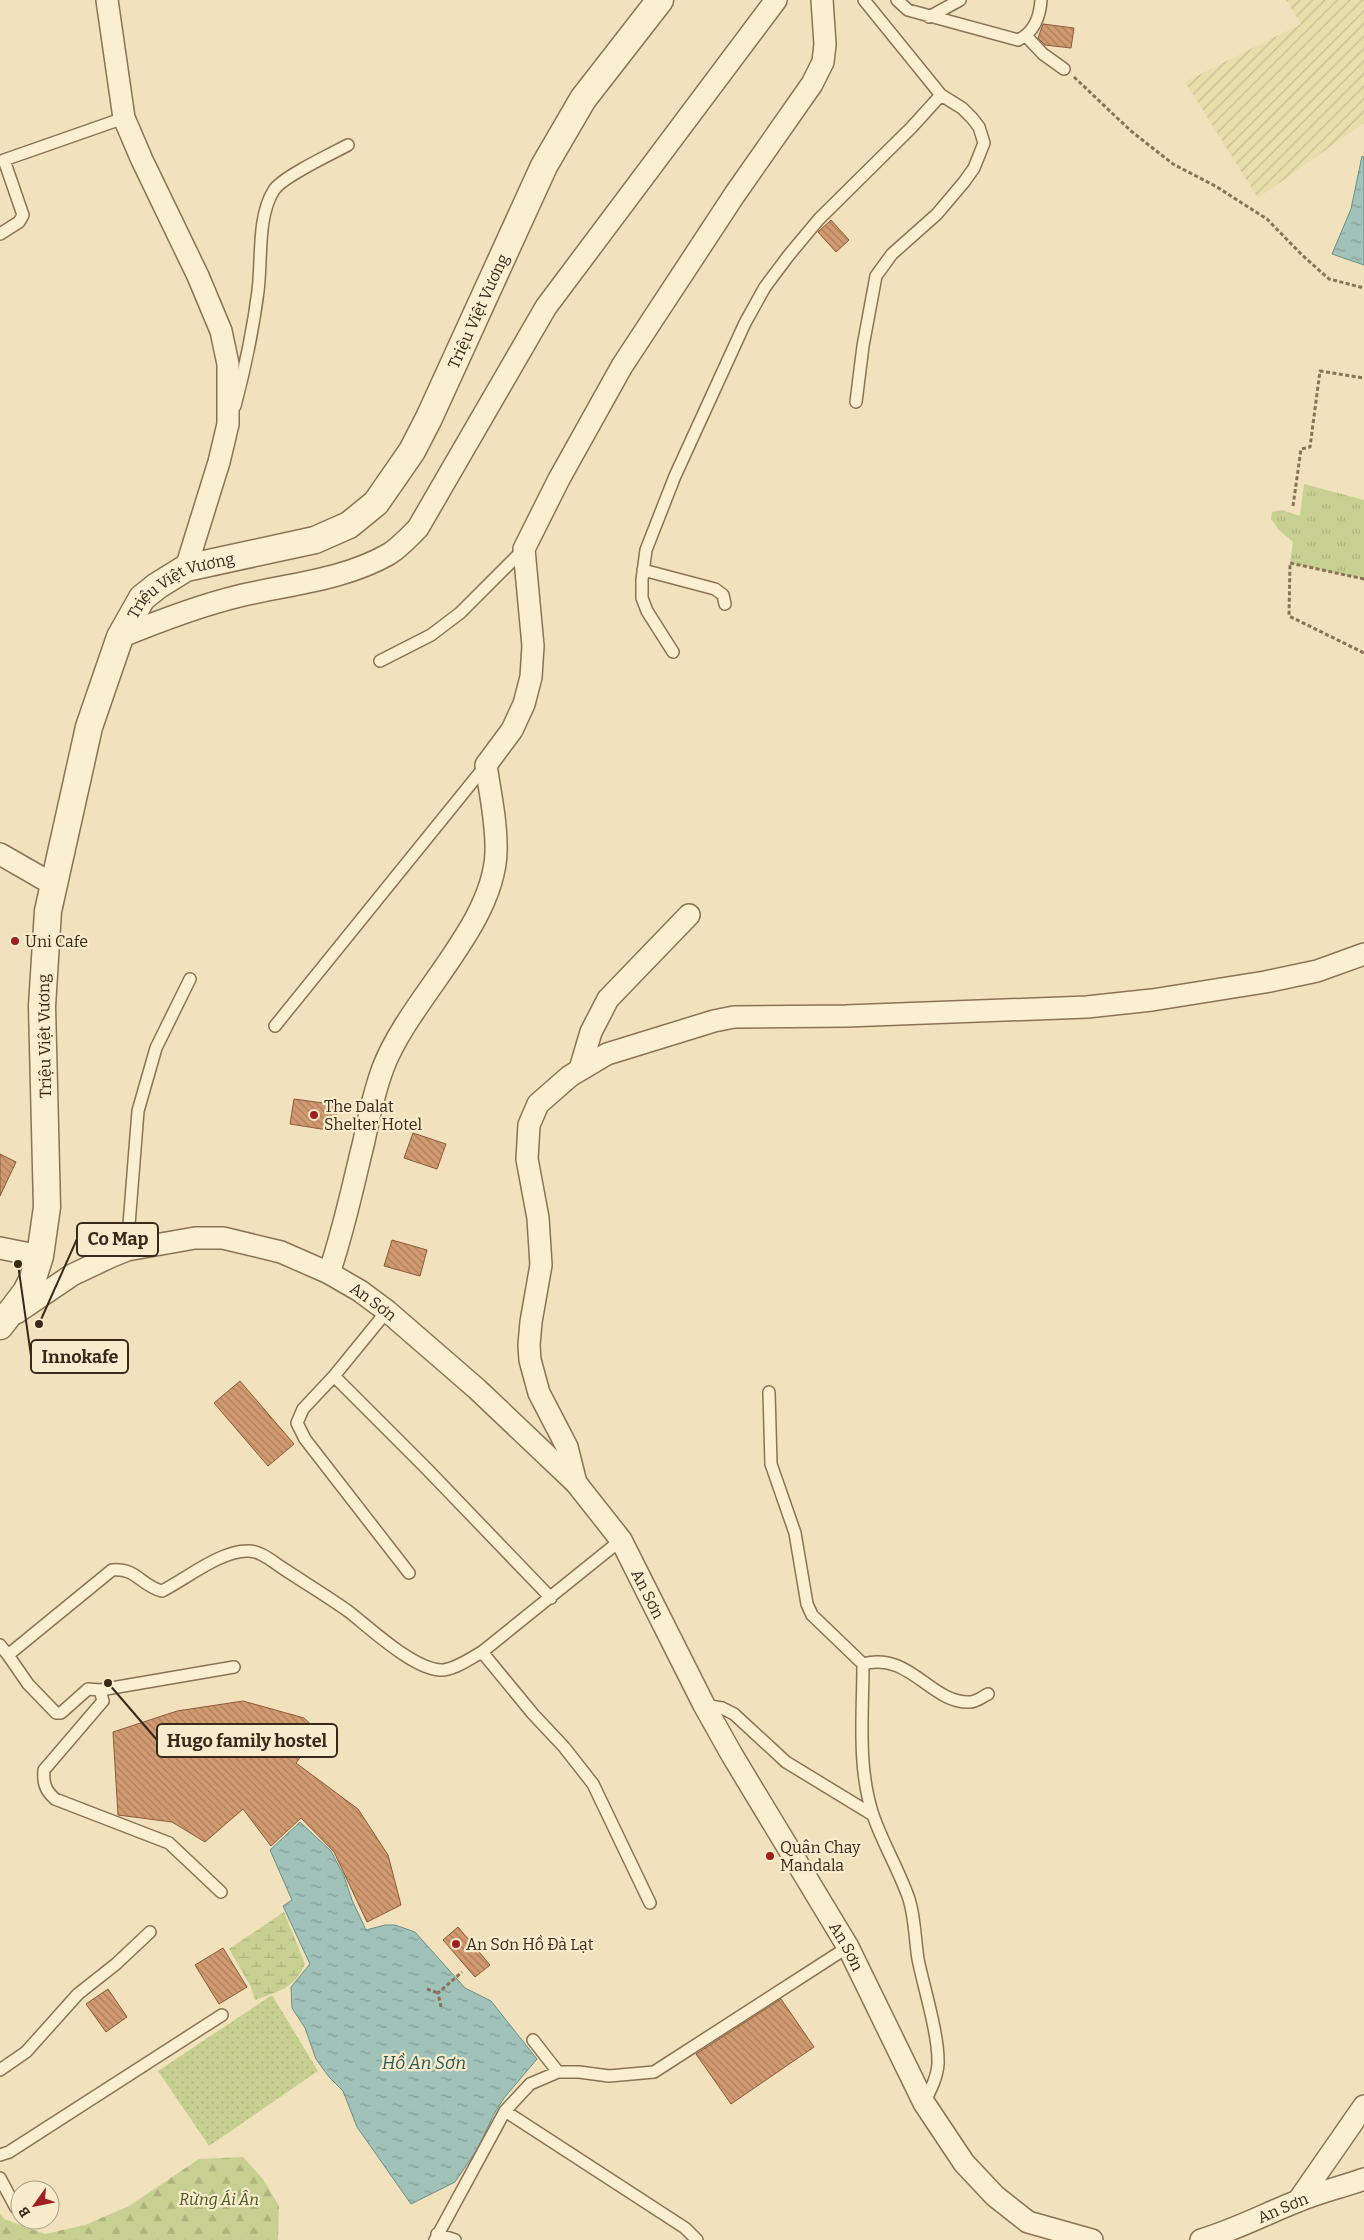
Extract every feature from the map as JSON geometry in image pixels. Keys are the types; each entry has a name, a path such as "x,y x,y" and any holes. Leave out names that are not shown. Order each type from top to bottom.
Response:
{"street":[{"path":"107,0 124,118 142,160 198,276 221,331 228,364 228,424 219,462 186,568"},
{"name":"Triệu Việt Vương","path":"4,1322 33,1278 40,1256 47,1207 42,1006 48,910 90,727 120,637 142,598 186,568 315,540 349,525 376,503 400,469 422,432 544,166 558,140 583,99 660,0"},
{"path":"120,637 168,617 238,596 351,572 390,553 406,540 418,528 546,307 776,0"},
{"path":"329,1273 341,1238 375,1094 384,1066 401,1034 474,920 492,876 496,853 495,832 486,765 512,730 524,704 531,677 533,646 524,549 559,479 622,366 713,226 812,84 823,62 825,44 822,0"},
{"path":"0,854 54,885"},
{"path":"580,1069 591,1032 608,998 690,915"},
{"path":"576,1482 567,1447 539,1393 530,1360 531,1322 541,1265 538,1218 527,1159 528,1130 532,1113 546,1096 580,1069 606,1054 714,1021 734,1017 855,1016 1088,1007 1152,1000 1265,982 1318,971 1364,954"},
{"name":"An Sơn","path":"4,1322 72,1275 93,1264 127,1250 195,1238 223,1238 281,1252 329,1273 360,1291 387,1311 477,1389 576,1482 621,1540 661,1616 704,1705 732,1755 848,1947 924,2103 964,2163 995,2196 1028,2222 1092,2240"},
{"path":"0,1248 40,1256"},
{"path":"1298,2201 1364,2106"},
{"name":"An Sơn","path":"1201,2240 1232,2230 1298,2201 1364,2179"}],"lane":[{"path":"856,402 863,346 876,276 892,254 937,214 964,182 974,168 984,143 979,127 972,118 962,108 941,95 864,0"},
{"path":"897,0 908,10 1018,40 1026,36 1040,13 1041,0"},
{"path":"930,17 960,0"},
{"path":"1026,36 1043,54 1064,68"},
{"path":"673,652 647,611 642,598 646,550 675,476 744,323 766,287 789,255 819,219 911,128 941,95"},
{"path":"0,234 19,222 23,215 2,157 124,118"},
{"path":"228,424 235,406 252,336 259,288 263,225 274,189 284,180 348,145"},
{"path":"380,661 431,635 460,613 524,549"},
{"path":"643,570 715,589 723,595 725,604"},
{"path":"275,1026 486,765"},
{"path":"127,1250 138,1111 156,1048 190,979"},
{"path":"387,1311 334,1376 302,1409 297,1423 305,1439 410,1573"},
{"path":"334,1376 419,1460 551,1598"},
{"path":"769,1392 771,1464 795,1533 807,1604 812,1615 864,1664 862,1757 873,1815 910,1902 914,1938 935,2040 938,2064 933,2085 924,2103"},
{"path":"8,1655 112,1570 122,1568 136,1575 154,1589 162,1591 226,1555 249,1550 261,1554 348,1611 388,1644 417,1662 441,1670 454,1666 482,1652 621,1540"},
{"path":"0,1645 28,1684 56,1713 61,1713 88,1689 100,1690 234,1667"},
{"path":"482,1652 533,1714 564,1747 593,1784 650,1903"},
{"path":"864,1664 875,1661 901,1667 948,1697 962,1701 970,1702 988,1694"},
{"path":"100,1690 103,1701 44,1770 43,1780 46,1791 55,1800 169,1843 221,1892"},
{"path":"704,1705 722,1708 734,1714 786,1762 873,1815"},
{"path":"0,2070 26,2052 78,1994 116,1964 150,1932"},
{"path":"455,2240 436,2237 505,2111 530,2084 558,2072 579,2072 609,2076 654,2072 848,1947"},
{"path":"0,2155 9,2152 222,2015"},
{"path":"533,2040 558,2072"},
{"path":"505,2111 685,2228 697,2240"},
{"path":"0,2178 10,2197"}],"path":[{"path":"1064,68 1086,86 1131,132 1173,164 1217,187 1267,219 1302,255 1329,279 1364,288"},
{"path":"1293,506 1301,448 1310,447 1320,371 1364,378"},
{"path":"1364,579 1290,563 1289,616 1364,653"},
{"path":"438,1993 462,1972"},
{"path":"427,1989 438,1993"},
{"path":"438,1993 441,2007"}],"shaded area":[{"path":"1286,0 1364,0 1364,123 1258,198 1185,82 1301,24"}],"green space":[{"path":"1304,484 1364,500 1364,579 1290,563 1293,542 1279,530 1271,519 1272,512 1282,510 1300,516"},
{"path":"284,1912 305,1964 291,1984 255,2000 251,1987 229,1949"},
{"path":"272,1995 318,2071 209,2146 158,2071"},
{"name":"Rừng Ái Ân","path":"243,2157 263,2179 279,2206 278,2240 0,2240 0,2213 4,2219 10,2221 10,2230 34,2230 45,2234 85,2225 129,2206 199,2159"}],"water":[{"path":"1362,156 1364,157 1364,265 1332,254 1351,209"},
{"name":"Hồ An Sơn","path":"300,1822 331,1851 344,1876 352,1900 366,1930 385,1925 395,1925 415,1932 465,1988 491,2001 537,2059 504,2098 478,2148 455,2182 411,2204 357,2127 343,2091 329,2077 316,2059 305,2028 292,2008 291,1987 310,1964 283,1906 292,1900 270,1850"}],"building":[{"path":"1043,24 1074,28 1071,48 1045,45 1038,38"},
{"path":"831,220 849,240 836,252 818,232"},
{"name":"The Dalat Shelter Hotel","path":"294,1099 338,1105 334,1131 290,1124"},
{"path":"413,1133 446,1144 437,1169 404,1158"},
{"path":"0,1154 16,1162 0,1196"},
{"path":"392,1240 427,1250 420,1276 384,1266"},
{"path":"240,1381 294,1444 268,1466 214,1403"},
{"path":"243,1701 304,1718 319,1732 296,1763 358,1809 388,1855 401,1905 367,1922 334,1852 301,1818 271,1846 243,1809 205,1842 172,1822 118,1815 113,1732 177,1711"},
{"path":"458,1927 490,1965 475,1977 443,1940"},
{"path":"223,1948 247,1987 219,2004 195,1965"},
{"path":"108,1989 127,2017 106,2032 86,2004"},
{"path":"781,1999 814,2047 731,2104 696,2054"}],"place":[{"name":"Uni Cafe","path":"15,941"},
{"name":"The Dalat Shelter Hotel","path":"314,1115"},
{"name":"Innokafe","path":"18,1264"},
{"name":"Co Map","path":"39,1324"},
{"name":"Hugo family hostel","path":"108,1683"},
{"name":"Quân Chay Mandala","path":"770,1856"},
{"name":"An Sơn Hồ Đà Lạt","path":"456,1944"}]}
